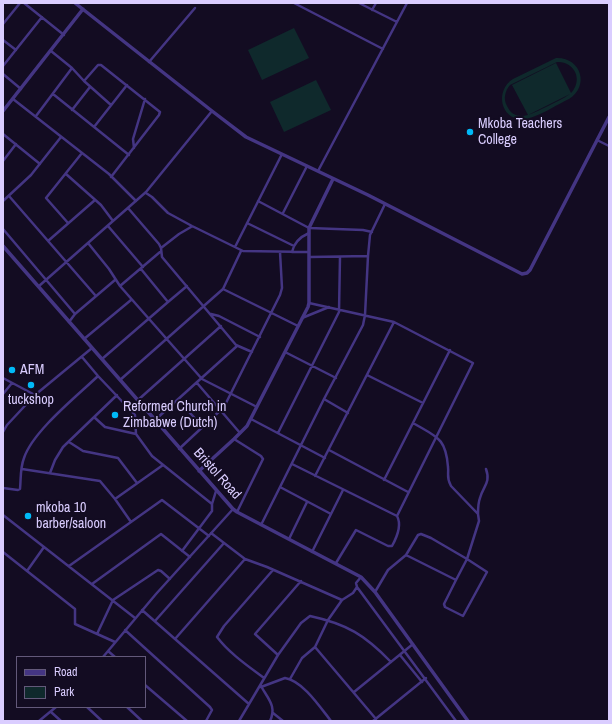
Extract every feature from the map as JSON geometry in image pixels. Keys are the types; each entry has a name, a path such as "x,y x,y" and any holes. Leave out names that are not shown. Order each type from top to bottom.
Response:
{"street":[{"path":"3,24 20,3"},
{"path":"24,3 64,35"},
{"path":"75,3 246,137 385,204 522,274 527,273 530,270 609,117"},
{"path":"294,3 383,49"},
{"path":"359,3 397,22"},
{"path":"372,10 376,3"},
{"path":"318,172 407,3"},
{"path":"149,62 195,8"},
{"path":"4,110 83,9"},
{"path":"3,66 42,18"},
{"path":"3,40 16,50"},
{"path":"51,51 72,68 90,87 111,105"},
{"path":"84,81 100,65 127,84 160,111 129,155 112,176"},
{"path":"36,116 72,68"},
{"path":"3,74 21,89"},
{"path":"94,127 127,84"},
{"path":"72,110 90,87"},
{"path":"53,94 129,155"},
{"path":"13,99 112,176 136,201"},
{"path":"134,148 133,139 145,99"},
{"path":"39,286 146,193 212,111"},
{"path":"3,134 40,164"},
{"path":"3,201 31,175 61,137"},
{"path":"597,140 609,146"},
{"path":"3,161 16,144"},
{"path":"68,223 46,198 82,153"},
{"path":"235,247 282,154"},
{"path":"283,213 307,166"},
{"path":"66,174 95,200 113,221"},
{"path":"199,472 240,433 251,419 309,304 309,233 333,179"},
{"path":"146,193 152,196 168,213 241,251 309,252"},
{"path":"9,196 96,295"},
{"path":"48,241 95,200"},
{"path":"258,201 310,228 363,230 372,232"},
{"path":"261,525 324,399 361,330 365,315 368,256 372,232 385,204"},
{"path":"128,208 161,248 162,257 238,346 252,352"},
{"path":"247,223 294,246"},
{"path":"108,226 168,302"},
{"path":"161,248 192,226"},
{"path":"3,229 47,279 75,314"},
{"path":"292,252 294,246 300,238 309,233"},
{"path":"88,243 131,300 202,378 257,407"},
{"name":"Bristol Road","path":"3,246 199,472 236,512 361,577 375,592 468,721"},
{"path":"120,380 223,289 241,251"},
{"path":"120,286 161,252"},
{"path":"179,449 221,411 231,394 272,314 282,291 280,252"},
{"path":"310,257 368,256"},
{"path":"278,433 333,326 340,309 340,257"},
{"path":"70,322 75,314 115,280"},
{"path":"102,359 187,286"},
{"path":"223,289 298,326"},
{"path":"84,339 131,300"},
{"path":"309,304 340,309 394,322 450,350 473,364 435,436 396,516"},
{"path":"302,318 330,307"},
{"path":"211,314 219,316 260,337"},
{"path":"315,476 394,322"},
{"path":"138,400 221,326"},
{"path":"155,420 238,346"},
{"path":"3,432 7,425 35,396 92,348"},
{"path":"384,480 450,350"},
{"path":"285,352 336,378"},
{"path":"82,357 98,376 136,415 136,434 149,452 212,504"},
{"path":"367,375 423,403"},
{"path":"3,488 19,490 23,460 30,445 49,423 98,376"},
{"path":"3,378 35,396"},
{"path":"3,394 12,383"},
{"path":"197,383 240,433"},
{"path":"50,473 60,451 117,396"},
{"path":"324,399 348,413"},
{"path":"178,400 203,427"},
{"path":"94,417 105,427 136,434"},
{"path":"251,419 325,458"},
{"path":"413,423 435,436 441,442 447,454 448,481 478,514"},
{"path":"234,439 261,456 263,459 236,512"},
{"path":"69,442 83,451 118,458 137,483"},
{"path":"329,450 408,492"},
{"path":"292,464 396,516 399,524 398,533 392,546 388,546 358,529 336,563"},
{"path":"115,499 163,465"},
{"path":"22,470 100,481 131,522"},
{"path":"375,592 388,570 406,555 418,536 421,534 426,535 467,559 487,573 464,616 445,607 444,604 467,559 478,528 480,496 485,489 488,478 486,470"},
{"path":"280,487 331,514"},
{"path":"312,552 343,490"},
{"path":"182,551 212,511 212,504 216,491"},
{"path":"69,566 162,500 198,528 224,543 245,559 342,600"},
{"path":"289,539 307,502"},
{"path":"104,656 142,610 233,509"},
{"path":"3,515 135,618"},
{"path":"92,584 161,534 190,557"},
{"path":"155,621 224,543"},
{"path":"27,571 44,547"},
{"path":"3,553 75,609 76,624 116,642"},
{"path":"406,555 456,580"},
{"path":"175,639 245,559"},
{"path":"97,634 113,600 158,570 170,579"},
{"path":"264,678 245,664 217,637 231,618 274,570"},
{"path":"290,679 302,658 315,647 328,620 342,600 352,593 357,586 356,583 361,577"},
{"path":"278,655 255,634 300,581"},
{"path":"357,586 426,678 456,721"},
{"path":"142,610 249,704"},
{"path":"239,721 278,655 301,623 310,616 328,620 362,636 370,641 391,662"},
{"path":"125,630 210,707 212,710 206,721"},
{"path":"354,692 413,644"},
{"path":"315,647 354,692 374,720 426,678"},
{"path":"108,651 114,656"},
{"path":"400,655 422,682"},
{"path":"261,686 281,678 290,679 300,685 331,721"},
{"path":"146,686 187,721"},
{"path":"261,686 272,705 273,713 270,721"},
{"path":"39,721 55,708"},
{"path":"88,708 102,721"},
{"path":"128,708 142,721"},
{"path":"50,712 61,721"},
{"path":"273,713 283,721"}],"green space":[{"path":"294,28 309,58 262,80 248,50"},
{"path":"556,58 565,59 572,62 580,73 581,80 579,87 569,99 540,114 524,119 516,118 510,115 505,110 503,104 503,91 507,84 513,79","holes":["557,62 568,64 575,72 577,77 577,82 571,93 556,63 512,85 528,115 515,115 507,106 505,95 510,85","570,94 548,106 529,114"]},
{"path":"316,80 331,110 284,132 270,102"}],"place":[{"name":"Mkoba Teachers College","path":"470,132"},
{"name":"AFM","path":"12,370"},
{"name":"tuckshop","path":"31,385"},
{"name":"Reformed Church in Zimbabwe (Dutch)","path":"115,415"},
{"name":"mkoba 10 barber/saloon","path":"28,516"}]}
